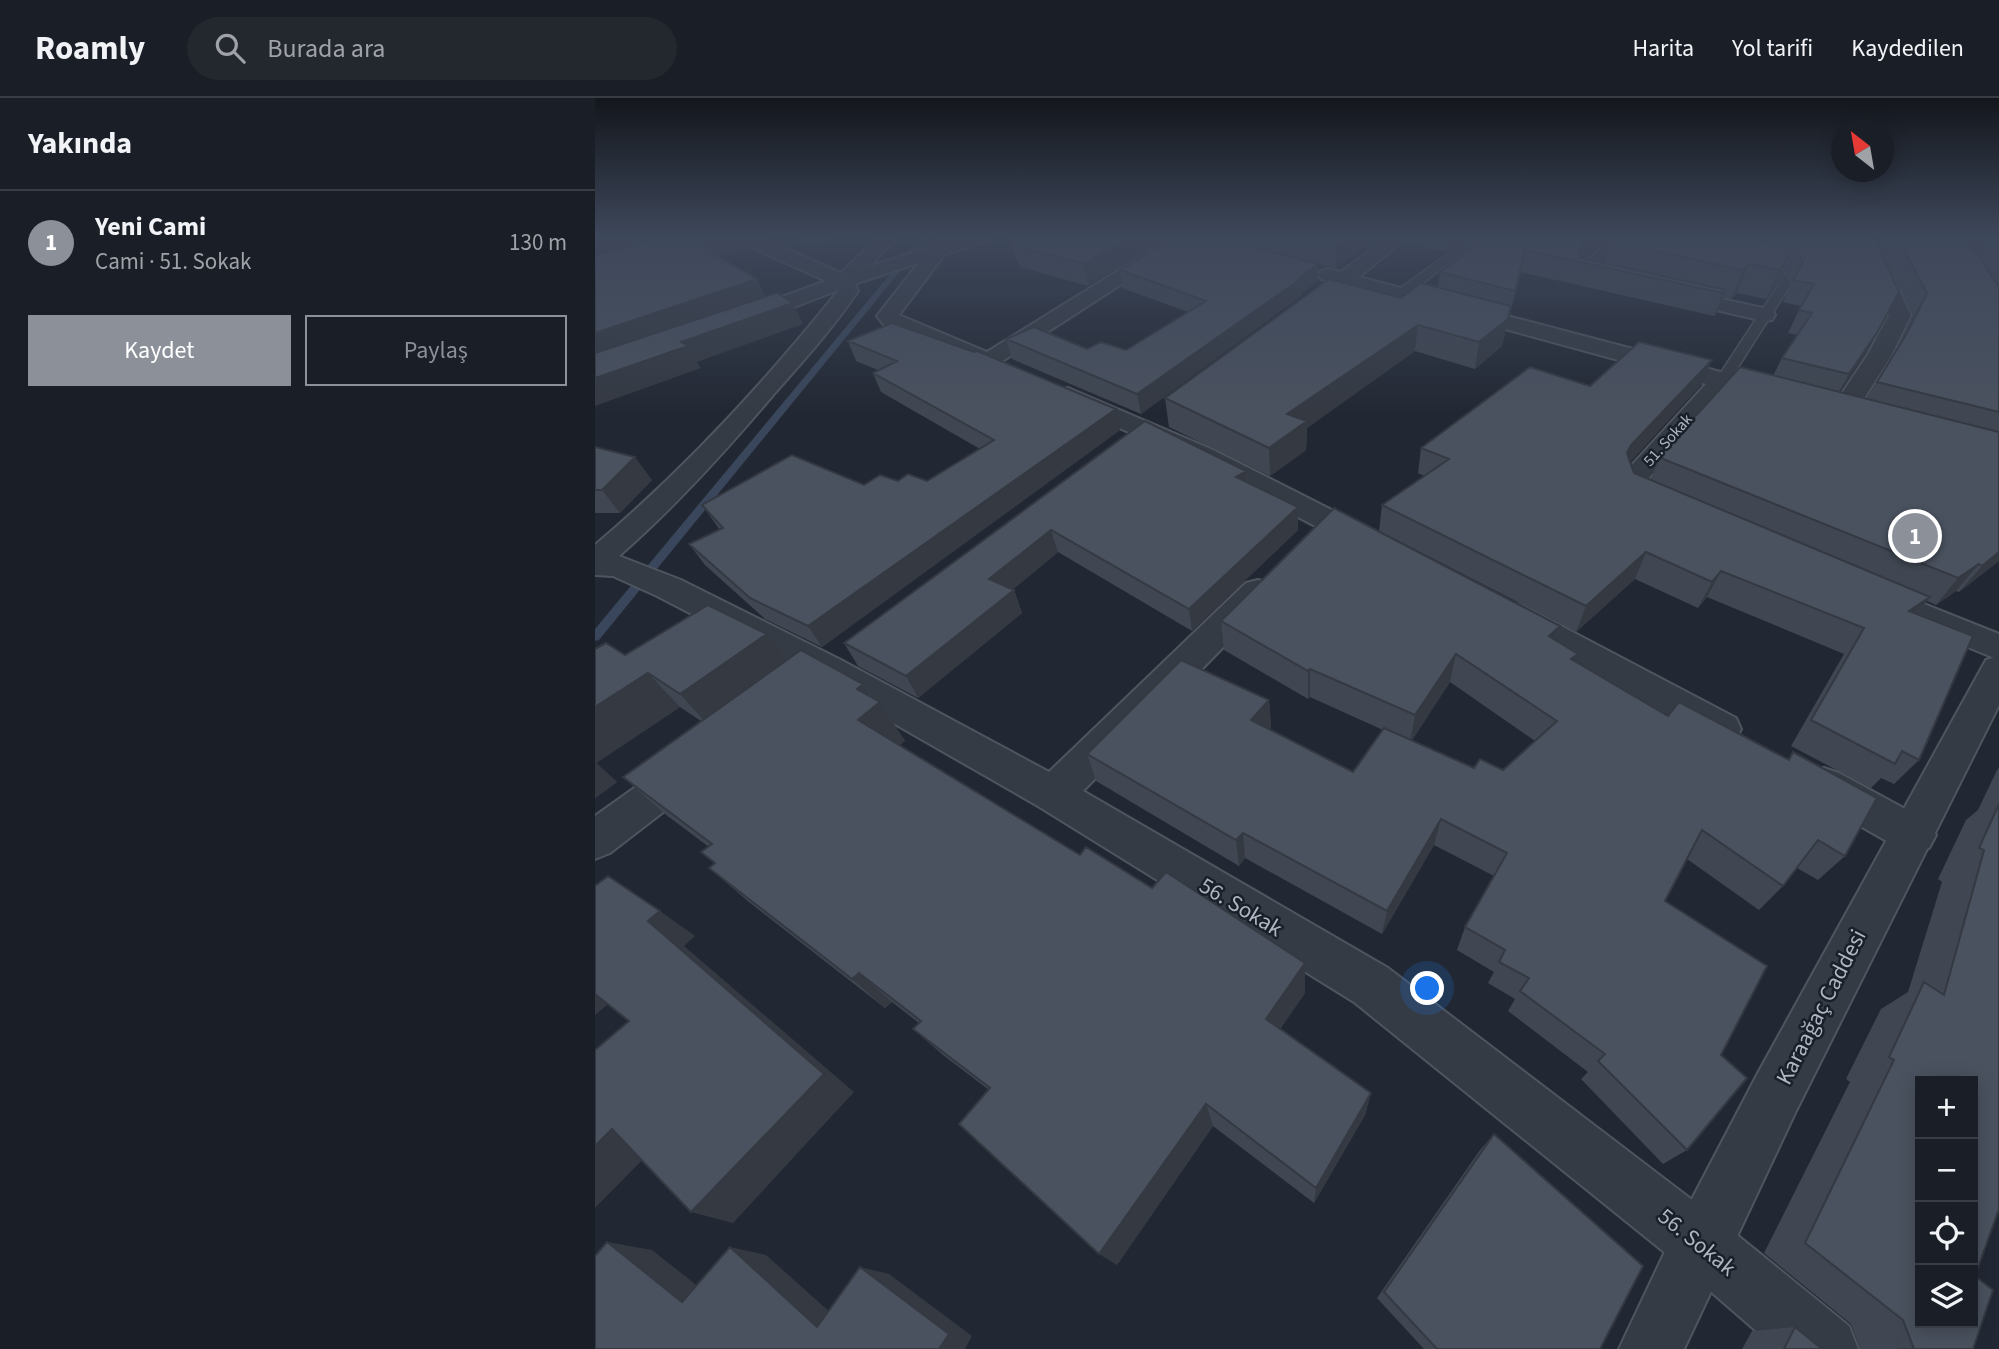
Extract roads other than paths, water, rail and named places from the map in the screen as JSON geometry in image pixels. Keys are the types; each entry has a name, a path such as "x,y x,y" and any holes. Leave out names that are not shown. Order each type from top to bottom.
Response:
{"street":[{"path":"726,325 803,296"},
{"path":"603,564 704,459 844,296"},
{"path":"903,296 888,316 892,320 1030,378 1156,422 1201,455 1319,530 1390,552"},
{"path":"989,360 1095,296"},
{"path":"1272,334 1321,296"},
{"path":"1410,296 1794,399"},
{"path":"1683,296 1764,315"},
{"path":"1843,411 1879,356 1900,315 1890,296"},
{"name":"51. Sokak","path":"1696,518 1637,492 1634,478 1723,380"},
{"path":"1818,405 1869,418"},
{"path":"1119,450 1156,422"},
{"name":"56. Sokak","path":"603,564 669,589 826,668 1053,794 1371,985 1700,1243 1826,1349"},
{"path":"1053,794 1280,569"},
{"path":"1847,583 1999,648"},
{"path":"1487,602 1585,652 1743,740"},
{"name":"Karaağaç Caddesi","path":"1651,1349 1700,1243 1861,927 1914,835 1999,669"},
{"path":"595,840 718,748"},
{"path":"1804,774 1914,835"}],"lane":[{"path":"1723,380 1777,296"}],"waterway":[{"path":"595,637 876,296"}],"place":[{"name":"Yeni Cami","path":"1915,536"}]}
